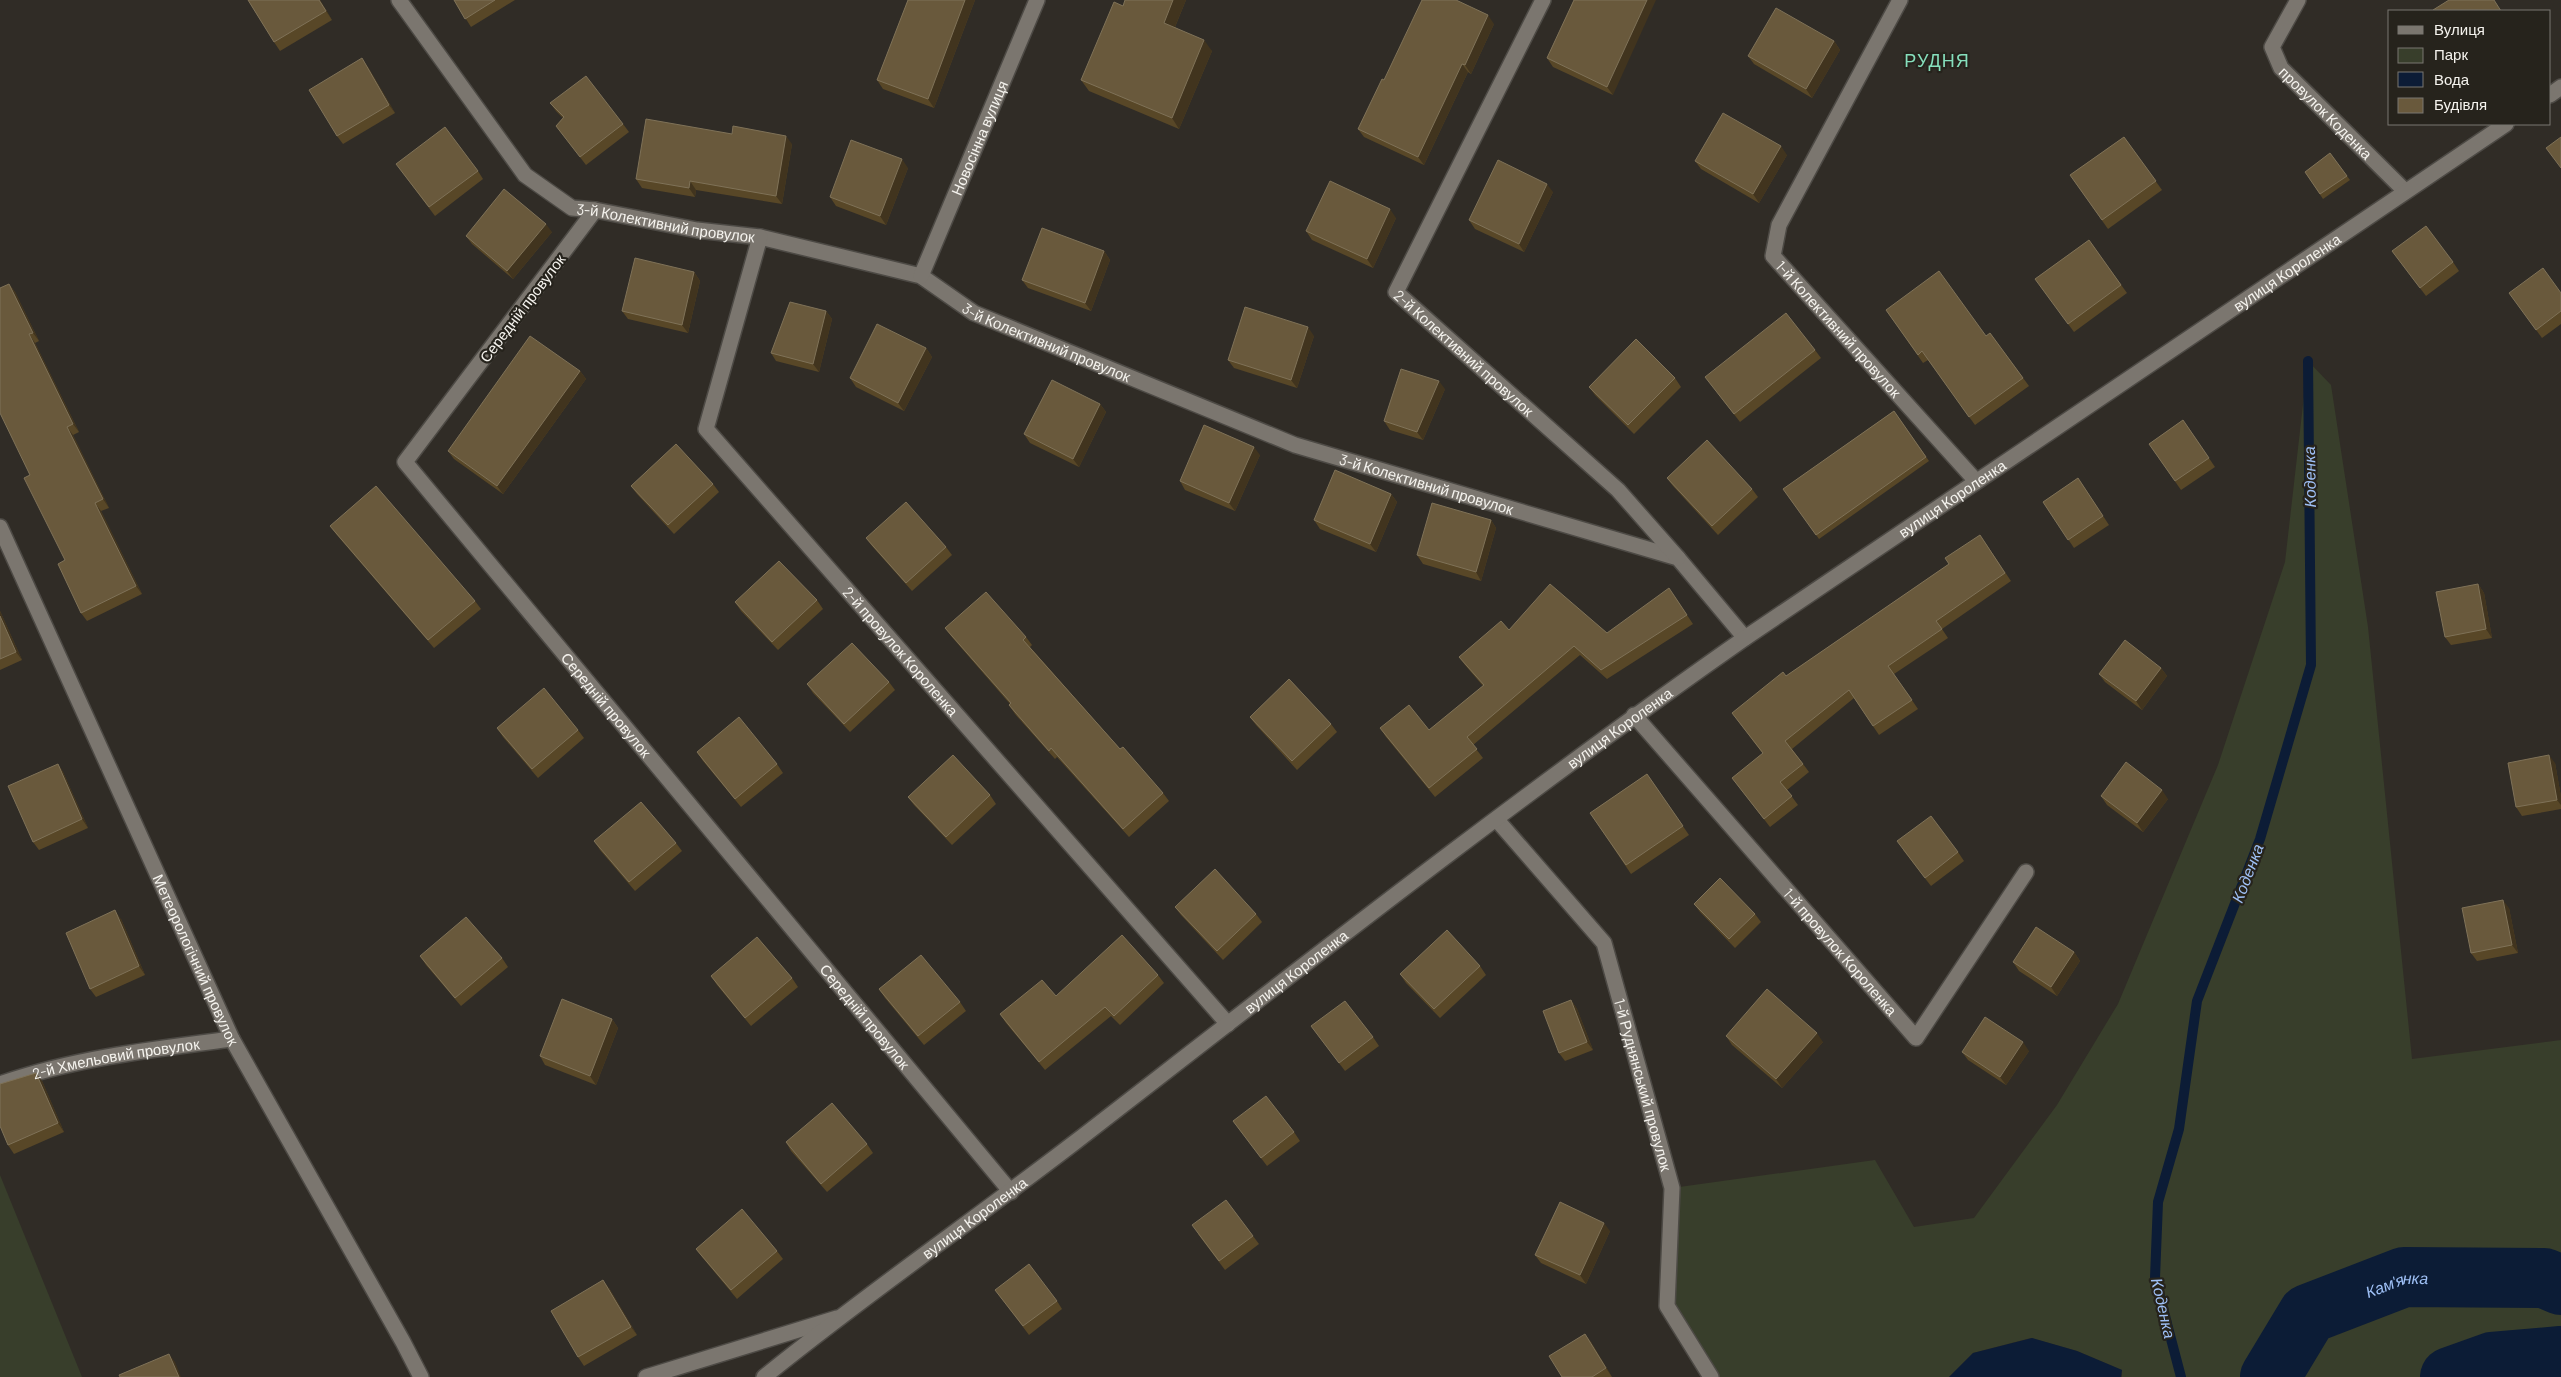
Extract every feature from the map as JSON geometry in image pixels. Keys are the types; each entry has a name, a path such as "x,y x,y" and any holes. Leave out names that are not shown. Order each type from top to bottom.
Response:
{"street":[{"name":"3-й Колективний провулок","path":"399,0 525,175 572,208 595,210 697,230 760,237 921,276 974,314 1295,445 1678,558"},
{"name":"Новосінна вулиця","path":"921,276 1037,0"},
{"name":"2-й Колективний провулок","path":"1542,0 1396,292 1618,490 1678,558"},
{"name":"1-й Колективний провулок","path":"1900,0 1779,226 1773,256 1976,481"},
{"name":"провулок Коденка","path":"2298,0 2272,47 2282,68 2404,190"},
{"name":"вулиця Короленка","path":"764,1377 837,1318 1011,1192 1228,1024 1634,716 1976,481 2318,252 2404,190 2504,125"},
{"name":"Середній провулок","path":"595,210 405,462 1011,1192"},
{"name":"2-й провулок Короленка","path":"760,237 706,429 1228,1024"},
{"name":"Метеорологічний провулок","path":"0,526 232,1039 421,1377"},
{"path":"1678,558 1745,638"},
{"name":"1-й провулок Короленка","path":"1634,716 1916,1038 2026,872"},
{"name":"1-й Руднянський провулок","path":"1497,820 1604,943 1672,1188 1666,1306 1711,1377"},
{"name":"2-й Хмельовий провулок","path":"0,1084 21,1077 136,1051 232,1039"},
{"path":"646,1377 837,1318"}],"green space":[{"path":"2308,361 2331,385 2368,627 2412,1059 2561,1040 2561,1377 2122,1377 2122,1370 2077,1351 2031,1338 1973,1353 1949,1377 1711,1377 1667,1306 1672,1188 1875,1160 1914,1227 1974,1218 2057,1105 2118,1004 2218,765 2285,562"},
{"path":"0,1175 82,1377 0,1377"}],"water":[{"path":"2032,1338 2077,1351 2122,1370 2121,1377 1949,1377 1973,1353"}],"building":[{"path":"248,0 319,0 326,11 274,42"},
{"path":"454,0 495,0 465,19"},
{"path":"908,0 965,0 928,99 877,80"},
{"path":"1125,0 1173,0 1164,23 1204,40 1172,118 1081,80 1114,2 1123,6"},
{"path":"1422,0 1456,0 1488,15 1465,65 1462,64 1418,157 1358,129 1382,79 1384,80"},
{"path":"1574,0 1647,0 1607,87 1547,58"},
{"path":"2449,0 2494,0 2500,10 2433,10"},
{"path":"1776,8 1834,41 1806,89 1748,56"},
{"path":"362,58 389,105 337,136 309,90"},
{"path":"586,76 623,124 580,157 556,126 564,117 550,103"},
{"path":"1723,113 1781,146 1753,194 1695,161"},
{"path":"646,119 732,134 733,126 786,136 776,196 690,181 689,188 636,179"},
{"path":"445,127 478,171 429,207 396,164"},
{"path":"2124,137 2156,181 2102,220 2070,175"},
{"path":"2561,137 2561,168 2546,148"},
{"path":"851,140 902,159 880,216 830,197"},
{"path":"2330,153 2347,176 2320,194 2305,172"},
{"path":"1498,160 1547,184 1519,244 1469,220"},
{"path":"1330,181 1390,209 1367,259 1306,231"},
{"path":"504,189 546,224 507,271 466,236"},
{"path":"2426,226 2453,262 2420,288 2392,251"},
{"path":"1042,228 1104,251 1085,303 1022,280"},
{"path":"2089,240 2121,285 2068,324 2035,279"},
{"path":"635,258 694,272 682,325 622,311"},
{"path":"2543,268 2561,293 2561,311 2536,330 2509,293"},
{"path":"1939,271 1986,336 1990,333 2023,378 1969,417 1922,351 1918,355 1886,310"},
{"path":"9,284 33,333 29,334 73,424 67,427 103,499 95,503 136,586 81,613 58,564 65,560 24,478 30,475 0,413 0,288"},
{"path":"790,302 826,311 813,364 771,353"},
{"path":"1245,307 1308,327 1291,380 1228,360"},
{"path":"1786,313 1815,350 1734,414 1705,377"},
{"path":"877,324 926,348 898,403 850,378"},
{"path":"530,336 580,371 497,486 448,451"},
{"path":"1636,339 1675,378 1628,425 1589,387"},
{"path":"1401,369 1439,381 1417,432 1384,421"},
{"path":"1052,380 1100,404 1073,459 1024,434"},
{"path":"1894,411 1926,457 1816,535 1783,489"},
{"path":"2183,420 2209,458 2175,481 2149,444"},
{"path":"1204,425 1254,447 1229,503 1180,481"},
{"path":"1707,440 1752,489 1712,526 1667,478"},
{"path":"676,444 713,484 668,525 631,486"},
{"path":"1335,470 1391,494 1370,544 1314,520"},
{"path":"2078,478 2103,516 2068,540 2043,502"},
{"path":"376,486 475,601 428,640 330,526"},
{"path":"906,502 946,547 906,583 866,538"},
{"path":"1432,503 1491,520 1476,572 1417,555"},
{"path":"1980,535 2005,573 1936,621 1942,629 1888,666 1912,700 1873,726 1849,690 1785,741 1803,764 1780,782 1792,796 1764,819 1732,778 1763,753 1732,713 1783,672 1786,676 1949,564 1945,558"},
{"path":"779,561 817,600 772,642 735,602"},
{"path":"1550,584 1607,633 1669,588 1687,615 1601,670 1574,646 1467,737 1477,749 1429,788 1380,728 1409,705 1429,730 1484,685 1459,657 1501,621 1509,630"},
{"path":"2478,584 2486,629 2445,637 2436,592"},
{"path":"986,592 1026,637 1023,640 1120,749 1123,747 1163,793 1123,829 1051,748 1049,751 1009,705 1011,703 945,628"},
{"path":"0,616 16,652 0,659"},
{"path":"2125,640 2161,668 2136,701 2099,674"},
{"path":"852,643 889,682 844,724 807,684"},
{"path":"1289,679 1331,724 1292,761 1250,717"},
{"path":"544,688 578,730 532,769 497,728"},
{"path":"739,717 777,764 735,799 697,752"},
{"path":"953,755 990,795 946,837 908,797"},
{"path":"2549,755 2557,800 2516,807 2508,763"},
{"path":"2126,762 2162,790 2137,823 2101,796"},
{"path":"58,764 82,819 33,842 8,786"},
{"path":"1647,774 1683,826 1626,865 1590,813"},
{"path":"641,802 676,843 629,882 594,841"},
{"path":"1931,816 1958,852 1925,878 1897,841"},
{"path":"1215,869 1256,914 1217,951 1175,907"},
{"path":"1720,878 1755,914 1729,939 1694,904"},
{"path":"2503,900 2512,945 2471,953 2462,908"},
{"path":"115,910 139,966 90,989 66,933"},
{"path":"466,917 502,958 455,998 420,956"},
{"path":"2036,927 2074,952 2051,987 2013,962"},
{"path":"1447,930 1480,966 1434,1009 1400,974"},
{"path":"1122,935 1158,975 1114,1016 1105,1007 1039,1062 1000,1014 1042,980 1056,996"},
{"path":"757,937 792,978 745,1018 711,976"},
{"path":"921,955 960,1002 918,1036 879,989"},
{"path":"1767,989 1817,1033 1776,1079 1726,1036"},
{"path":"562,999 612,1019 590,1076 540,1056"},
{"path":"1571,1000 1587,1042 1559,1053 1543,1011"},
{"path":"1345,1001 1373,1037 1339,1063 1311,1026"},
{"path":"1985,1017 2023,1042 2000,1077 1962,1052"},
{"path":"36,1073 58,1123 8,1145 0,1126 0,1084"},
{"path":"1266,1096 1294,1132 1261,1158 1233,1121"},
{"path":"832,1103 867,1144 821,1184 786,1142"},
{"path":"1226,1200 1253,1236 1219,1261 1192,1225"},
{"path":"1560,1202 1604,1223 1580,1275 1535,1255"},
{"path":"742,1209 777,1251 731,1290 696,1249"},
{"path":"1029,1264 1057,1301 1023,1326 995,1290"},
{"path":"603,1280 631,1327 578,1357 551,1311"},
{"path":"1585,1334 1606,1368 1592,1377 1562,1377 1549,1356"},
{"path":"169,1354 179,1377 120,1377 119,1375"}],"waterway":[{"name":"Коденка","path":"2181,1377 2155,1278 2158,1202 2179,1129 2197,1001 2260,839 2311,665 2308,361"},
{"name":"Кам'янка","path":"2270,1377 2308,1314 2404,1277 2544,1278 2561,1285"},
{"path":"2450,1377 2492,1362 2561,1356"}],"district":[{"name":"РУДНЯ","path":"1937,60"}]}
